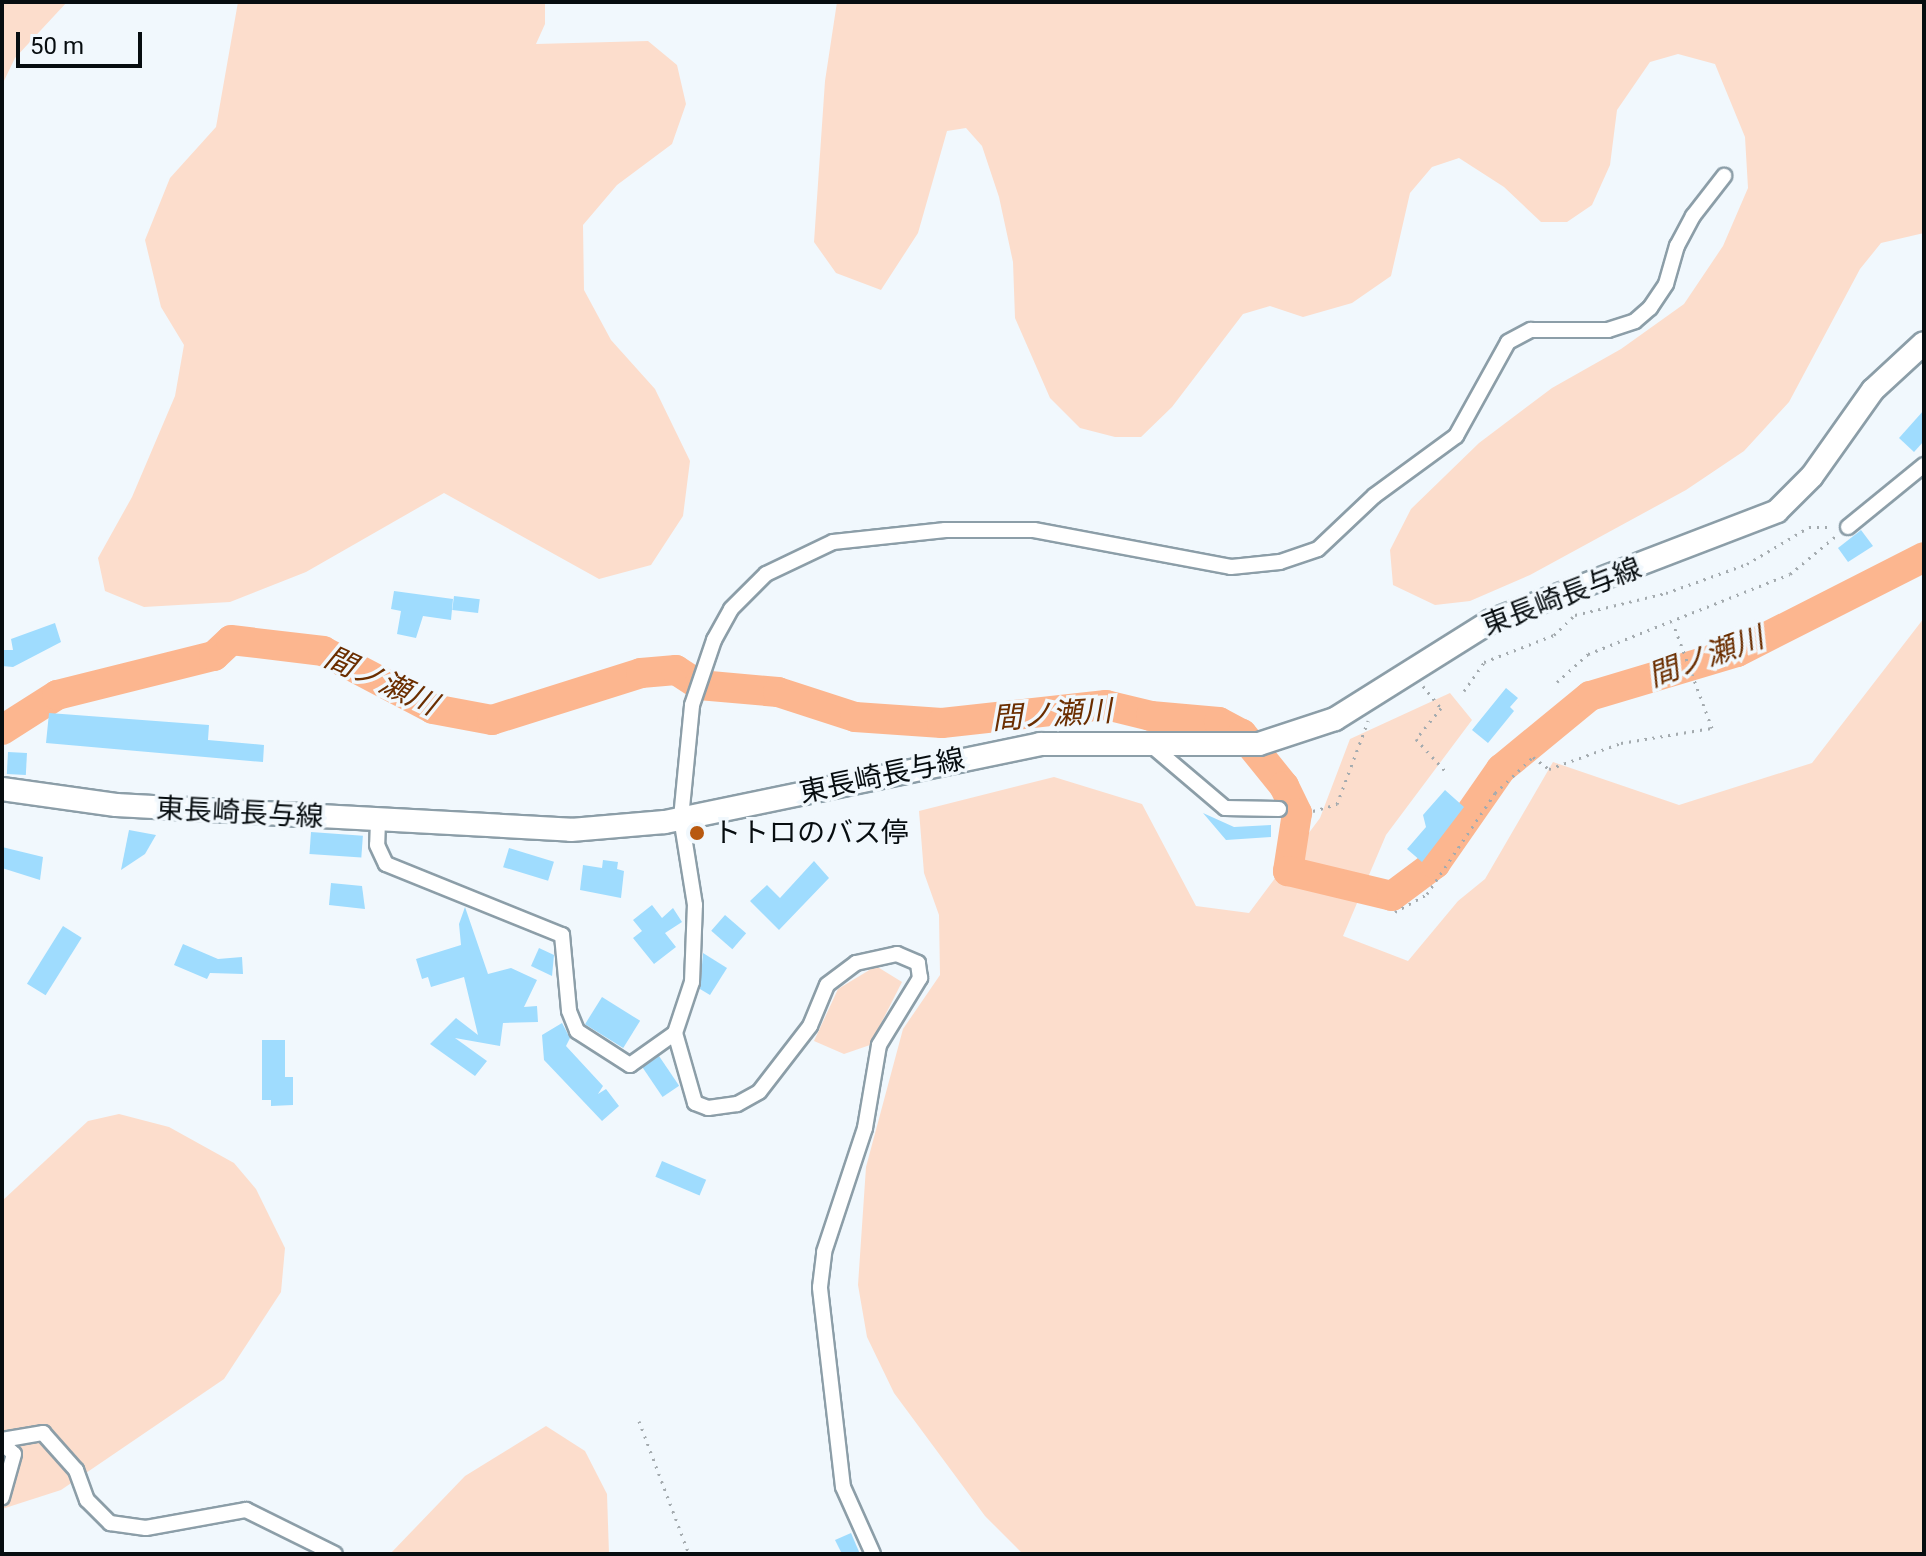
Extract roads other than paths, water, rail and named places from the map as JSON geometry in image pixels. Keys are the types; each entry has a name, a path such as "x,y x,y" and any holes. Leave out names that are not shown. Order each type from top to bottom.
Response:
{"main road":[{"name":"東長崎長与線","path":"2,789 116,805 571,830 681,818 1040,744 1152,746 1272,741 1335,719 1491,621 1535,602 1677,553 1777,511 1812,476 1873,390 1924,343"}],"street":[{"path":"873,1554 843,1487 820,1287 824,1252 865,1128 879,1045 920,978 918,963 897,954 856,963 827,985 810,1026 759,1092 737,1104 708,1108 695,1103 675,1033 692,982 695,905 681,818 692,705 714,640 731,609 766,574 833,542 945,530 1034,530 1231,567 1280,562 1318,549 1374,496 1456,436 1508,342 1531,330 1608,330 1635,321 1650,308 1666,284 1677,246 1693,216 1724,176"},
{"path":"1848,527 1924,465"},
{"path":"1152,746 1225,808 1279,809"},
{"path":"378,821 377,845 386,864 562,935 569,1011 577,1031 630,1065 675,1033"},
{"path":"2,1441 43,1433 76,1470 87,1500 110,1523 146,1528 246,1510 335,1554"},
{"path":"2,1441 14,1454 2,1497"}],"waterway":[{"name":"間ノ瀬川","path":"2,730 57,695 214,656 231,640 323,651 433,709 492,720 641,673 676,670 699,685 778,692 855,717 942,723 1106,705 1151,716 1219,722 1242,734 1284,786 1297,813 1288,871 1392,896 1435,864 1501,769 1590,696 1737,652 1924,557"}],"place":[{"name":"トトロのバス停","path":"697,833"}]}
